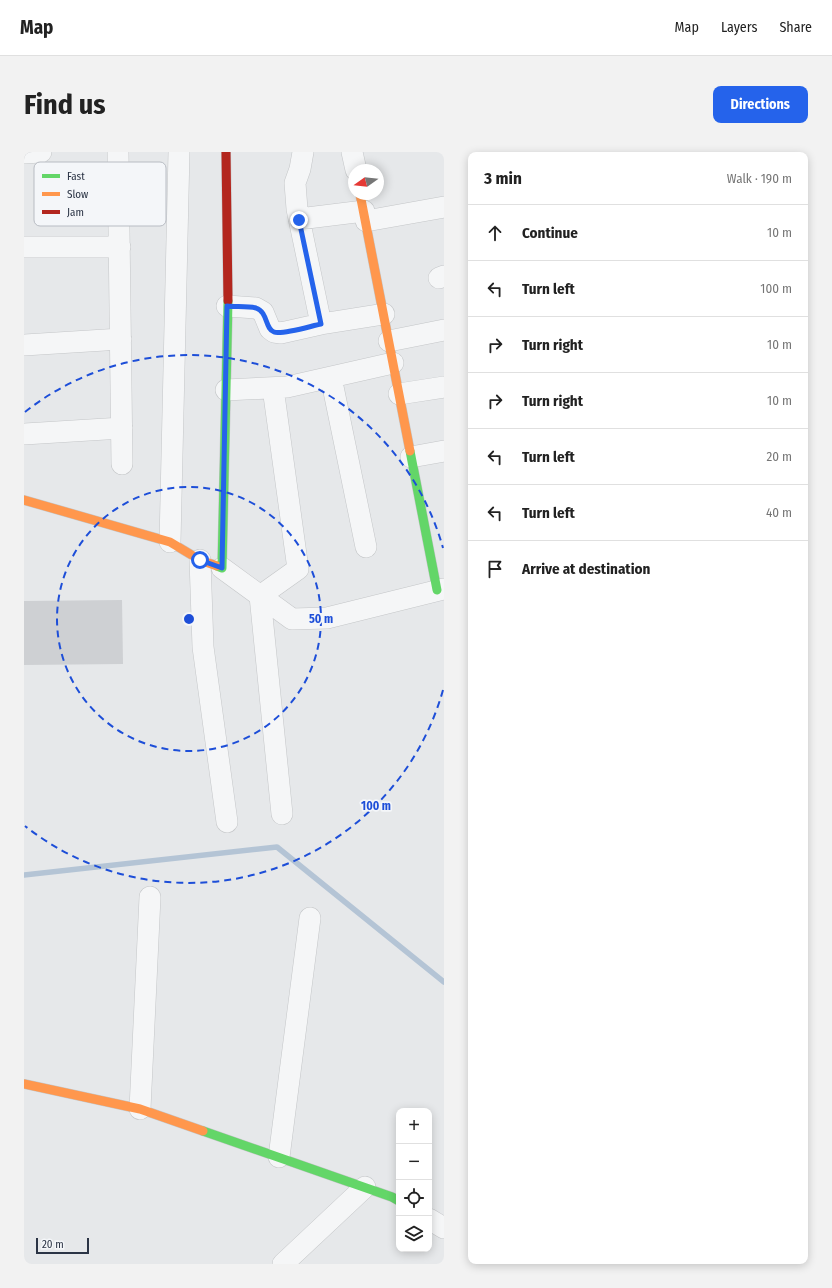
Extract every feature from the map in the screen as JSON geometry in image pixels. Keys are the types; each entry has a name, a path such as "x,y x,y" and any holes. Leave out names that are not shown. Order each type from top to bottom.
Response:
{"street":[{"path":"24,153 41,152"},
{"path":"118,152 118,162"},
{"path":"170,542 179,152"},
{"path":"222,568 227,306 226,152"},
{"path":"303,152 300,169 295,183 297,209 321,324"},
{"path":"352,152 355,164"},
{"path":"299,220 363,209 444,207"},
{"path":"24,500 170,542 200,560 222,568 292,619 327,618 441,590 411,457 363,209"},
{"path":"120,226 122,464"},
{"path":"24,247 120,247"},
{"path":"227,306 256,308 263,312 270,329 274,332 281,333 321,324 384,314"},
{"path":"389,341 444,330"},
{"path":"24,345 121,339"},
{"path":"226,390 287,387 393,363"},
{"path":"331,377 366,547"},
{"path":"260,596 298,569 273,388"},
{"path":"399,394 444,388"},
{"path":"24,434 122,428"},
{"path":"411,457 444,451"},
{"path":"200,560 203,647 227,822"},
{"path":"260,596 282,814"},
{"path":"140,1109 150,897"},
{"path":"279,1157 310,918"},
{"path":"24,1084 140,1109 392,1196 396,1199"},
{"path":"287,1262 365,1187"},
{"path":"432,1221 444,1228"}],"building":[{"path":"122,600 123,664 24,665 24,601"}],"waterway":[{"path":"24,875 277,847 444,982"}],"traffic: fast":[{"path":"217,566 222,568 228,301"},
{"path":"410,451 437,590"},
{"path":"203,1131 396,1199"}],"traffic: slow":[{"path":"361,200 410,451"},
{"path":"24,500 170,542 200,560 217,566"},
{"path":"24,1084 140,1109 203,1131"}],"traffic: jam":[{"path":"226,152 228,301"}],"route":[{"path":"200,560 222,568 228,324 227,306 256,308 263,312 270,329 274,332 281,333 321,324 299,220"}]}
